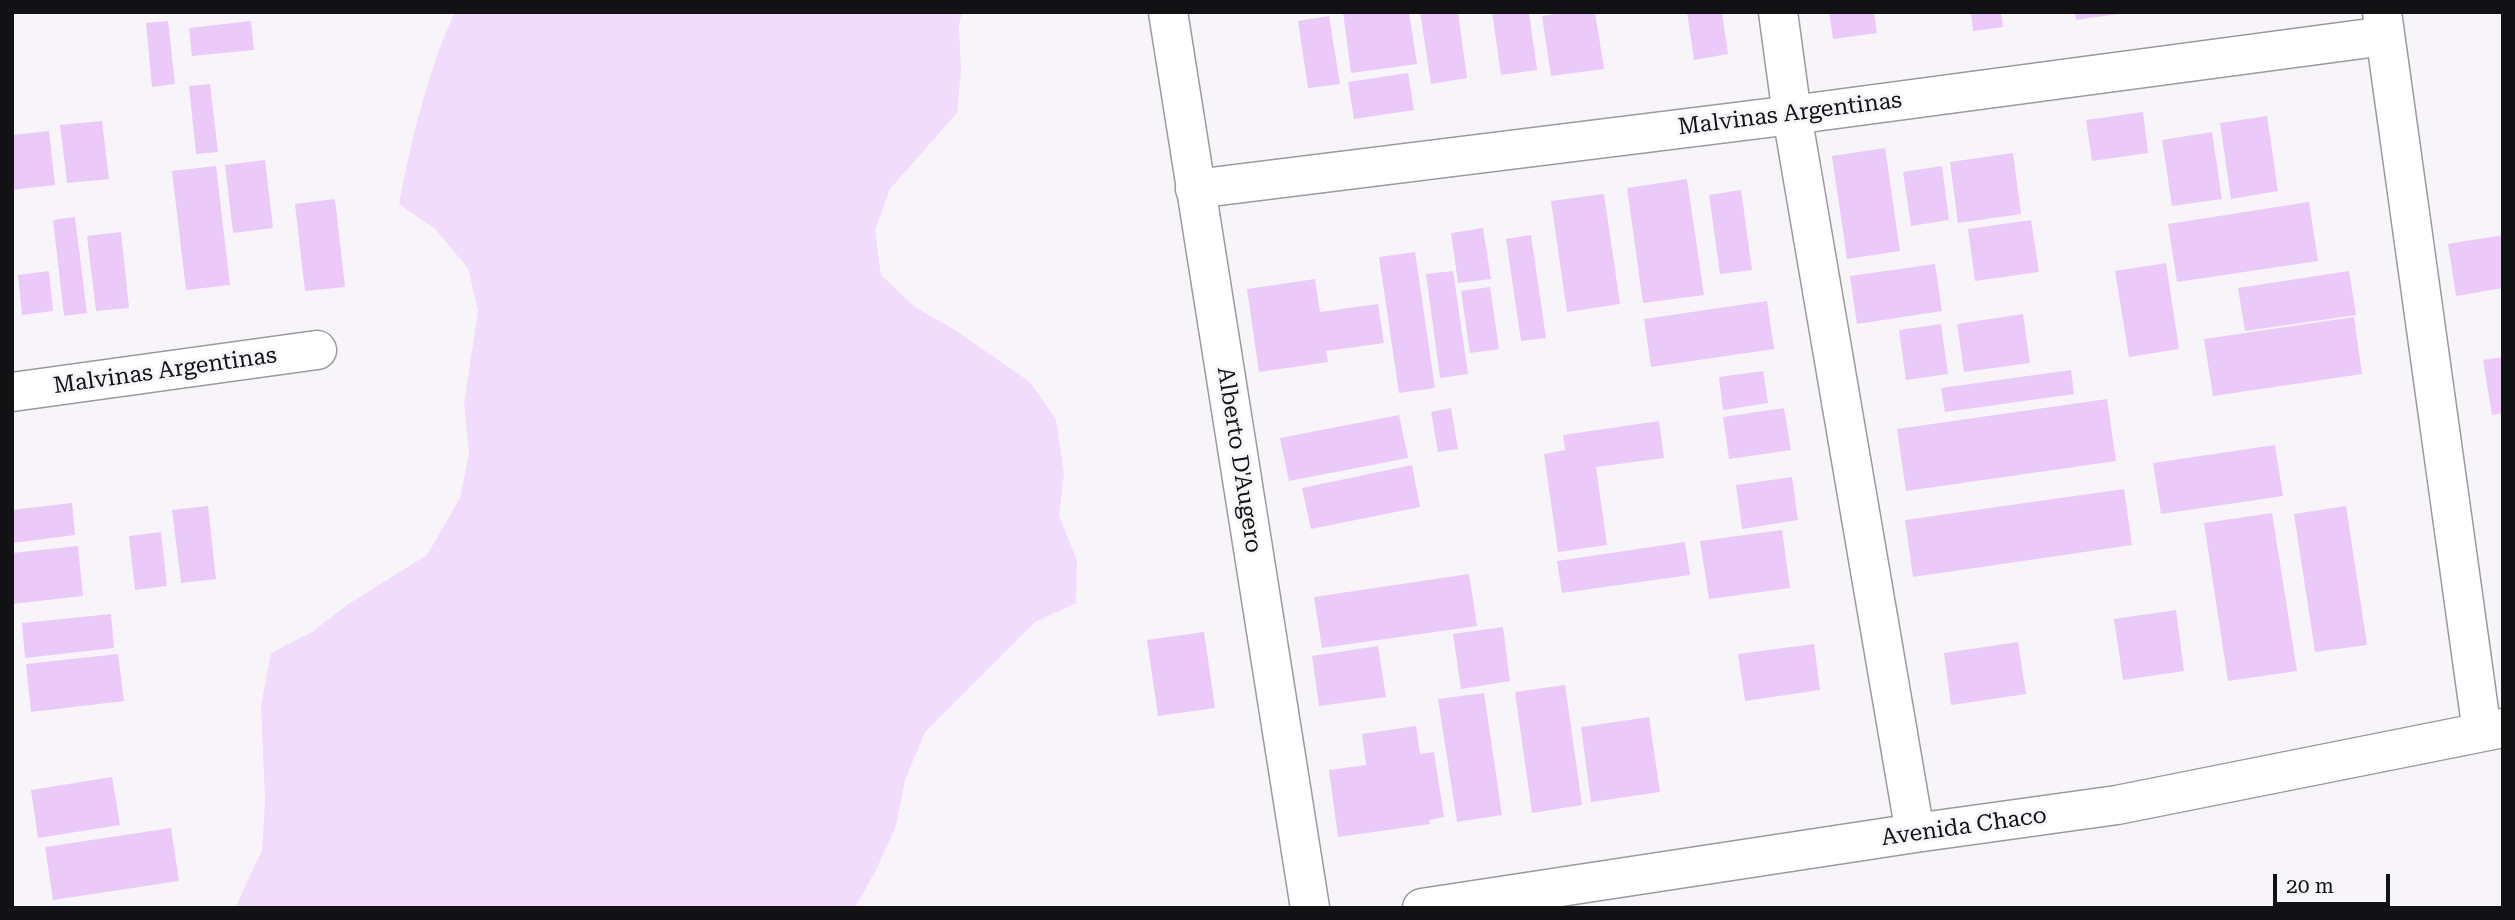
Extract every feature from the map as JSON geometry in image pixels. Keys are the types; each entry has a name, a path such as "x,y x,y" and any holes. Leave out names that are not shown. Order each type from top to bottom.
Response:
{"street":[{"name":"Alberto D'Augero","path":"1168,12 1310,908"},
{"path":"1778,12 1792,115 1915,833"},
{"name":"Malvinas Argentinas","path":"1195,189 1792,115 2384,24"},
{"path":"2384,24 2492,730"},
{"name":"Malvinas Argentinas","path":"12,391 317,350"},
{"name":"Avenida Chaco","path":"1422,908 2117,805 2492,730"}],"shaded area":[{"path":"455,12 962,12 959,25 961,70 957,113 890,189 875,230 881,275 915,307 955,330 1030,382 1056,419 1064,473 1059,516 1077,560 1076,603 1035,622 925,732 905,780 896,826 855,908 235,908 262,850 265,799 261,706 271,653 312,632 347,605 427,555 460,498 469,453 464,404 478,311 468,268 435,229 399,204 421,106"}],"building":[{"path":"1343,12 1409,12 1417,64 1351,73"},
{"path":"1420,12 1458,12 1467,78 1431,84"},
{"path":"1492,12 1529,12 1537,70 1501,75"},
{"path":"1595,12 1604,69 1551,76 1542,16"},
{"path":"1687,12 1722,12 1728,54 1694,60"},
{"path":"1829,12 1874,12 1877,33 1833,39"},
{"path":"1971,12 2001,12 2003,27 1973,31"},
{"path":"2075,12 2118,12 2118,14 2076,20"},
{"path":"1329,16 1340,84 1308,88 1298,21"},
{"path":"168,21 175,84 152,87 146,23"},
{"path":"251,21 254,50 192,56 189,28"},
{"path":"1408,73 1414,110 1354,119 1348,82"},
{"path":"210,84 218,152 196,154 189,86"},
{"path":"2143,112 2148,153 2092,161 2086,120"},
{"path":"2267,116 2278,191 2231,199 2220,123"},
{"path":"102,121 109,179 67,183 60,125"},
{"path":"49,131 55,185 12,190 12,135"},
{"path":"2212,132 2222,199 2172,206 2162,140"},
{"path":"1885,148 1900,251 1847,259 1832,156"},
{"path":"2013,153 2021,214 1958,223 1950,162"},
{"path":"265,160 273,228 233,233 225,165"},
{"path":"216,166 230,285 186,290 172,171"},
{"path":"1942,166 1949,220 1911,226 1903,172"},
{"path":"1687,179 1704,295 1643,303 1627,188"},
{"path":"1741,190 1752,270 1720,274 1709,195"},
{"path":"1604,194 1620,304 1567,312 1551,201"},
{"path":"335,199 345,287 305,291 295,204"},
{"path":"2309,202 2318,261 2177,282 2168,224"},
{"path":"75,217 87,313 64,316 53,220"},
{"path":"2031,220 2039,272 1975,281 1968,229"},
{"path":"1483,228 1491,279 1458,283 1451,233"},
{"path":"121,232 129,308 96,311 87,236"},
{"path":"1531,235 1546,338 1521,341 1506,239"},
{"path":"2503,235 2503,288 2456,296 2448,244"},
{"path":"1415,252 1435,388 1399,393 1379,257"},
{"path":"2166,263 2179,349 2129,357 2115,271"},
{"path":"1935,264 1942,311 1857,324 1850,276"},
{"path":"49,271 53,311 22,315 18,275"},
{"path":"1453,271 1468,374 1440,378 1426,274"},
{"path":"2349,271 2356,315 2245,331 2238,288"},
{"path":"1315,279 1320,312 1378,304 1384,343 1326,351 1328,362 1259,372 1247,289"},
{"path":"1490,287 1499,349 1470,353 1461,291"},
{"path":"1767,301 1774,349 1651,367 1644,319"},
{"path":"2023,314 2030,363 1964,372 1957,324"},
{"path":"2354,317 2362,374 2213,396 2204,339"},
{"path":"1941,324 1948,374 1906,380 1899,330"},
{"path":"2503,357 2503,413 2492,415 2483,360"},
{"path":"2071,370 2074,394 1945,412 1941,388"},
{"path":"1763,371 1768,403 1723,410 1719,377"},
{"path":"2107,399 2116,461 1906,491 1897,429"},
{"path":"1451,408 1458,449 1438,452 1431,412"},
{"path":"1784,408 1791,450 1729,459 1723,417"},
{"path":"1399,415 1408,458 1289,481 1280,438"},
{"path":"1659,421 1664,458 1596,467 1607,545 1558,552 1544,454 1565,450 1563,435"},
{"path":"2275,445 2283,496 2161,514 2153,463"},
{"path":"1412,465 1420,507 1311,529 1302,488"},
{"path":"1792,477 1798,520 1742,529 1736,485"},
{"path":"2124,489 2132,545 1913,577 1905,520"},
{"path":"72,503 75,535 12,543 12,510"},
{"path":"208,506 216,579 181,583 172,510"},
{"path":"2346,506 2367,645 2315,652 2294,514"},
{"path":"2272,513 2297,671 2228,681 2204,523"},
{"path":"1782,530 1790,588 1709,599 1700,541"},
{"path":"161,532 167,586 135,590 129,536"},
{"path":"1685,542 1690,575 1562,593 1557,561"},
{"path":"78,546 83,596 12,604 12,553"},
{"path":"1469,574 1477,626 1322,648 1314,597"},
{"path":"2176,610 2184,671 2123,680 2114,619"},
{"path":"111,614 114,648 25,658 22,623"},
{"path":"1503,627 1510,681 1461,689 1453,634"},
{"path":"1204,632 1215,708 1158,716 1147,640"},
{"path":"2018,642 2026,694 1951,705 1944,653"},
{"path":"1814,644 1820,690 1745,701 1738,654"},
{"path":"1378,646 1386,697 1319,706 1312,656"},
{"path":"118,654 124,701 31,712 26,664"},
{"path":"1565,685 1582,805 1532,813 1515,692"},
{"path":"1484,693 1502,815 1457,822 1438,699"},
{"path":"1649,717 1660,792 1591,802 1581,727"},
{"path":"1416,726 1420,754 1434,752 1444,817 1429,820 1430,824 1338,837 1329,770 1366,765 1362,734"},
{"path":"112,777 120,825 38,838 31,790"},
{"path":"171,828 179,881 53,900 45,847"}]}
